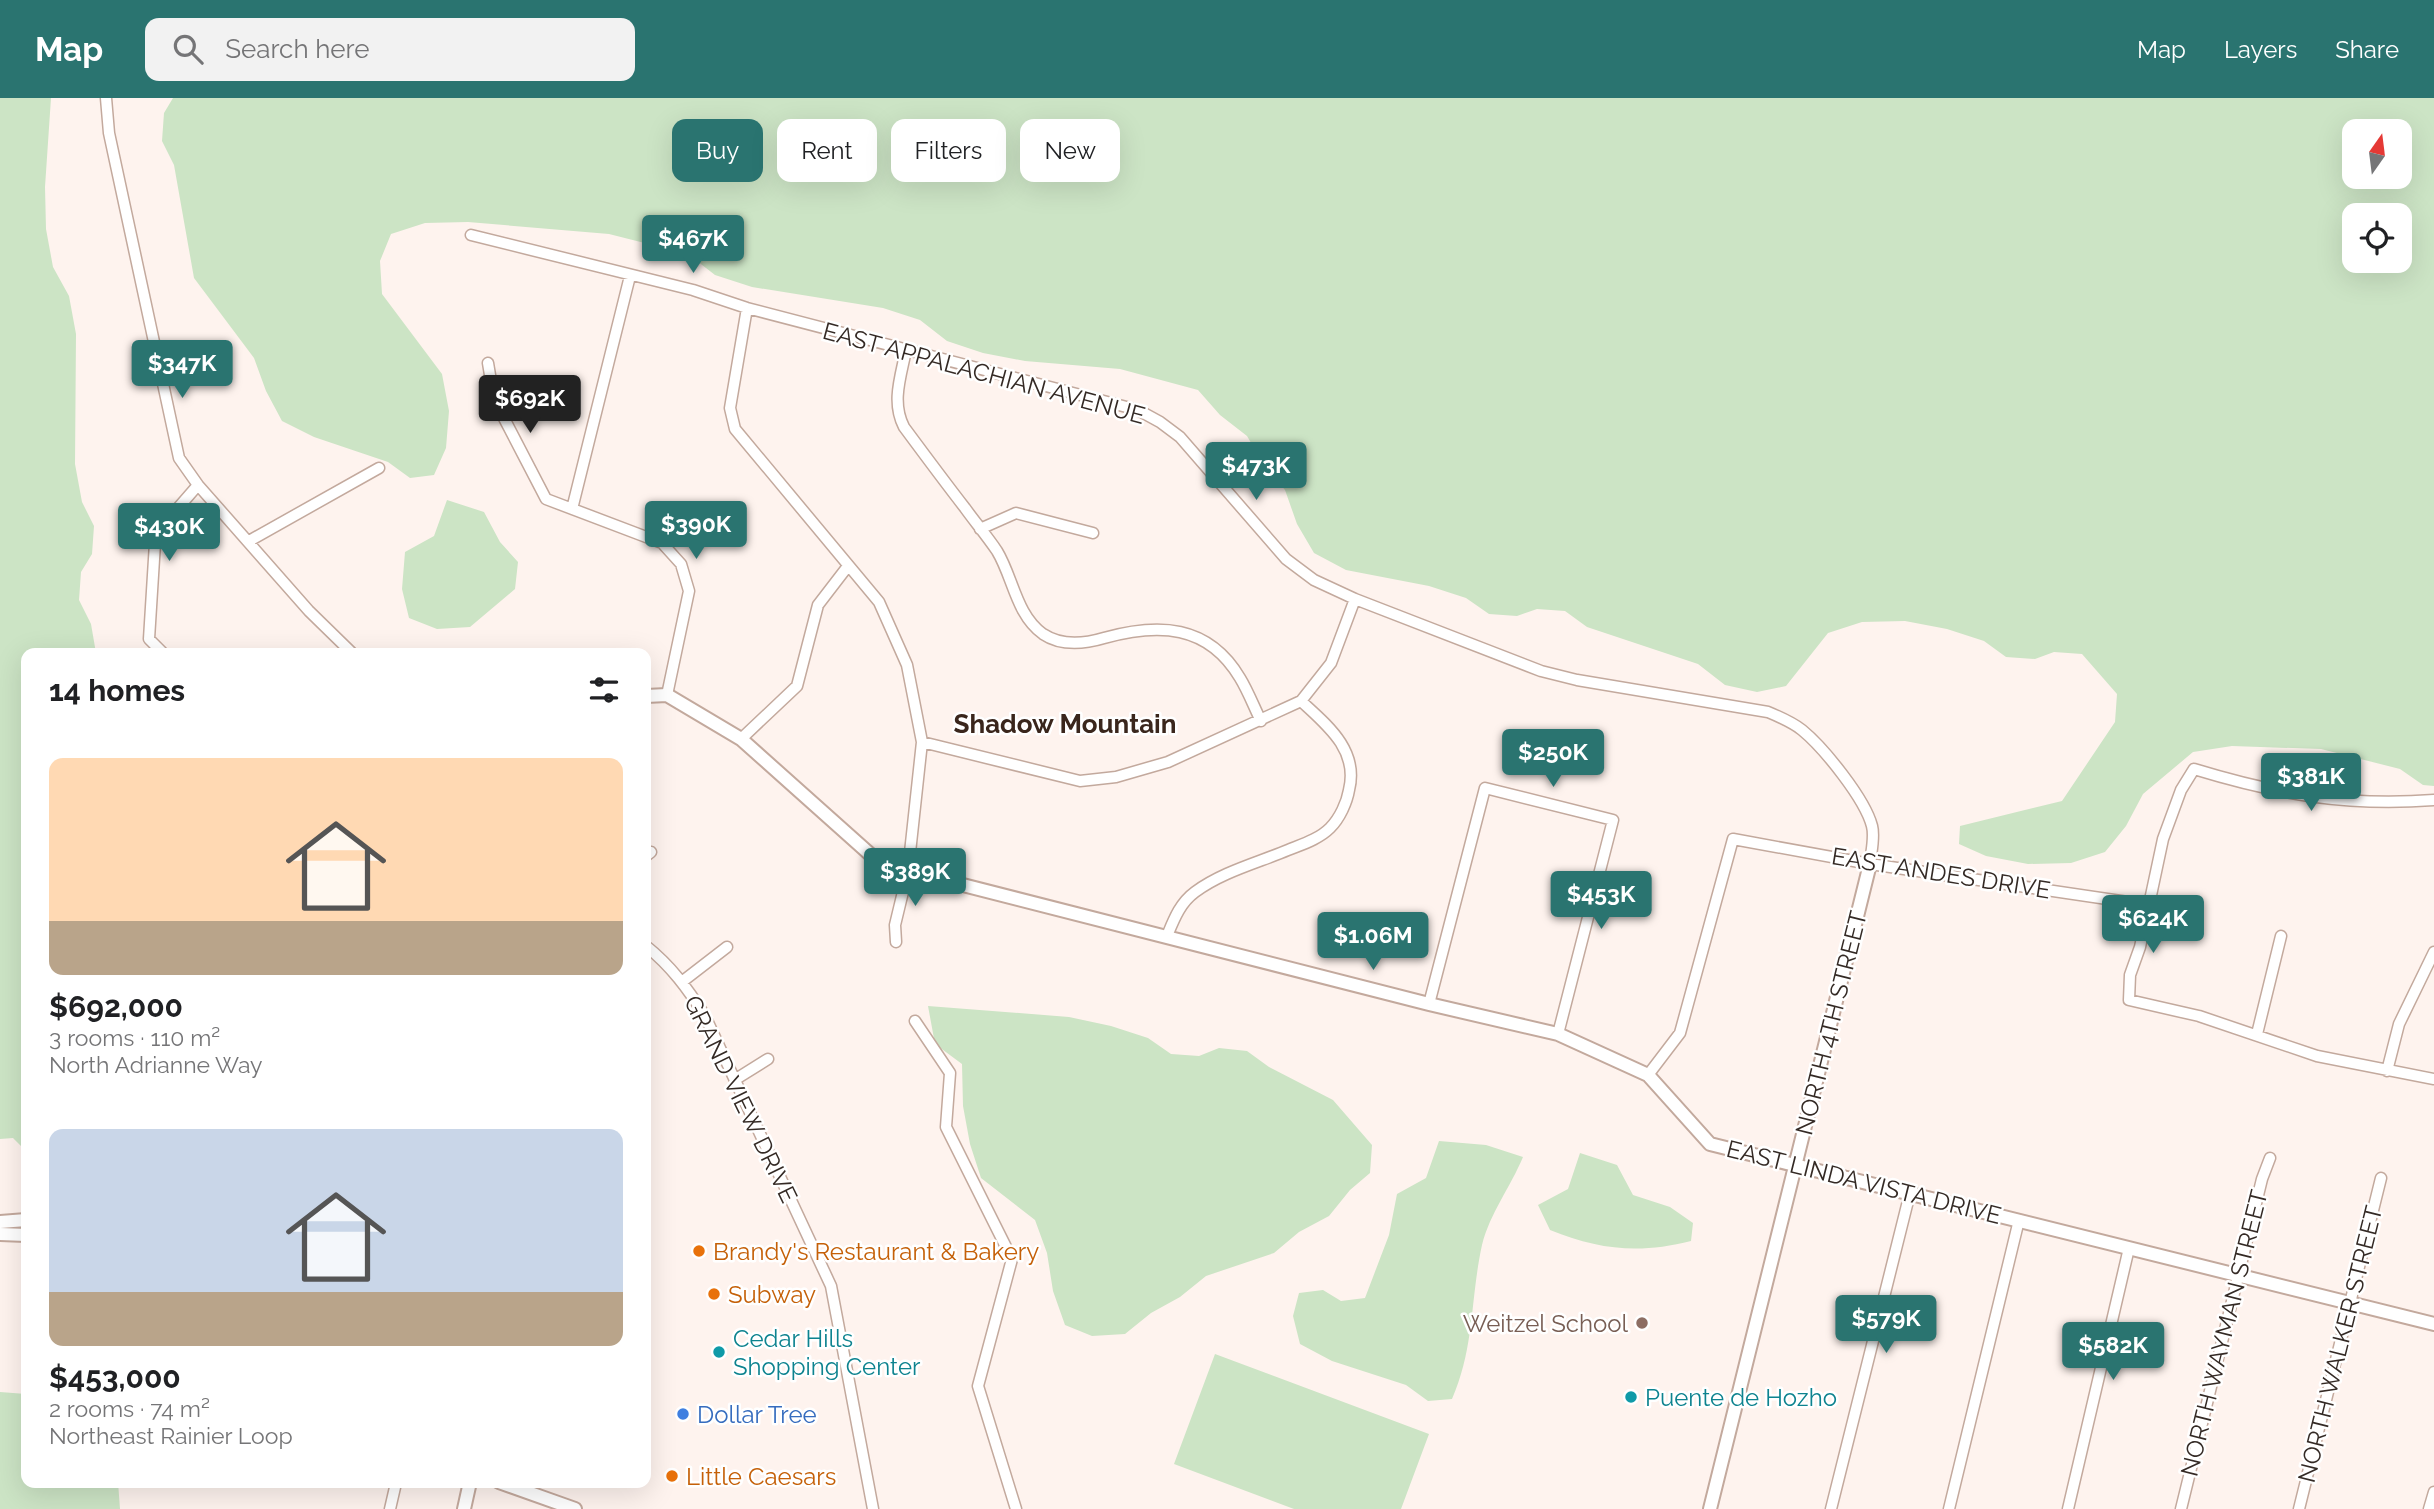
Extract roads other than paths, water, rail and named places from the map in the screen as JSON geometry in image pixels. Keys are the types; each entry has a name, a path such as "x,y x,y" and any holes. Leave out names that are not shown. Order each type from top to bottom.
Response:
{"street":[{"path":"106,98 109,133 179,458 198,485 309,611 347,648"},
{"name":"EAST APPALACHIAN AVENUE","path":"471,234 693,290 747,308 1138,410 1180,437 1286,559 1314,580 1355,599 1541,671 1577,680 1768,712 1788,720 1804,731 1853,788 1866,808 1873,829 1870,864"},
{"path":"572,509 630,276"},
{"path":"747,308 730,408 735,429 879,602 907,665 922,742 908,871 895,925 896,942"},
{"path":"906,350 896,400 898,415 904,427 996,550 1029,621 1044,635 1066,643 1089,642 1149,629 1170,629 1188,633 1226,659 1240,677 1261,721"},
{"path":"488,363 494,399 546,499 662,543 681,564 689,591 667,695 651,696"},
{"path":"249,541 379,468"},
{"path":"158,648 149,639 155,543 165,523 198,485"},
{"path":"981,529 1016,513 1093,533"},
{"path":"741,739 797,686 818,605 848,566"},
{"path":"922,742 1080,781 1098,781 1168,762 1301,701 1331,663 1355,599"},
{"name":"EAST LINDA VISTA DRIVE","path":"667,695 741,739 872,856 908,871 1429,1004 1558,1034 1648,1075 1710,1144 2434,1324"},
{"path":"1167,936 1180,908 1194,892 1219,878 1315,839 1332,827 1340,813 1351,785 1348,757 1332,729 1301,701"},
{"path":"2434,800 2370,803 2313,797 2262,789 2194,769 2181,790 2163,839 2140,947 2130,975 2129,1000 2199,1016 2317,1056 2434,1079"},
{"path":"1429,1004 1485,788 1613,820 1558,1034"},
{"name":"EAST ANDES DRIVE","path":"1648,1075 1680,1034 1733,839 1870,864 2148,905"},
{"name":"NORTH 4TH STREET","path":"1710,1509 1870,864"},
{"path":"2257,1034 2281,936"},
{"path":"683,981 727,947"},
{"name":"GRAND VIEW DRIVE","path":"651,950 683,981 705,1016 831,1286 873,1509"},
{"path":"2387,1071 2399,1024 2434,952"},
{"path":"915,1021 950,1073 946,1128 1012,1259 978,1386 1016,1509"},
{"path":"736,1079 768,1059"},
{"name":"NORTH WAYMAN STREET","path":"2181,1509 2262,1179 2270,1158"},
{"name":"NORTH WALKER STREET","path":"2299,1509 2381,1178"},
{"path":"1831,1509 1910,1193"},
{"path":"0,1222 21,1220"},
{"path":"1949,1509 2019,1220"},
{"path":"0,1234 21,1235"},
{"path":"2068,1509 2129,1248"},
{"path":"390,1509 395,1488"},
{"path":"464,1509 469,1488"},
{"path":"516,1488 575,1509"},
{"path":"2429,1509 2434,1492"}],"place":[{"name":"Brandy's Restaurant & Bakery","path":"699,1251"},
{"name":"Subway","path":"714,1294"},
{"name":"Weitzel School","path":"1642,1323"},
{"name":"Cedar Hills Shopping Center","path":"719,1352"},
{"name":"Puente de Hozho","path":"1631,1397"},
{"name":"Dollar Tree","path":"683,1414"},
{"name":"Little Caesars","path":"672,1476"}],"district":[{"name":"Shadow Mountain","path":"1065,724"}]}
